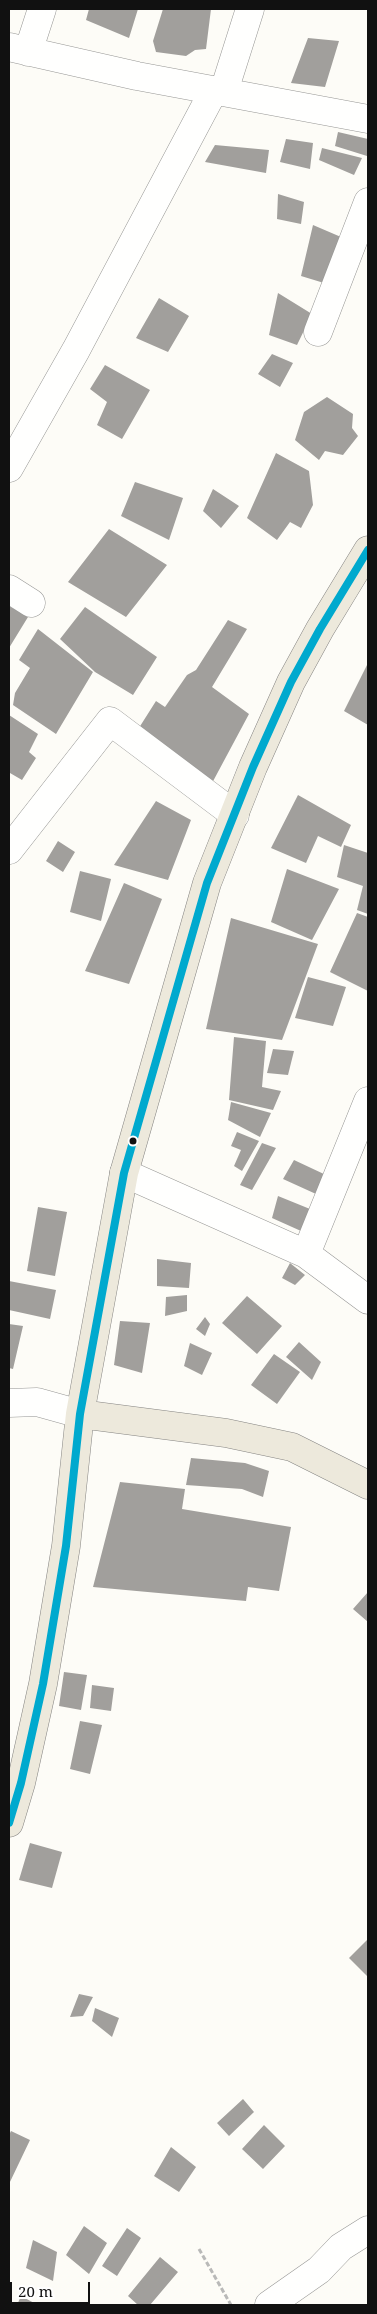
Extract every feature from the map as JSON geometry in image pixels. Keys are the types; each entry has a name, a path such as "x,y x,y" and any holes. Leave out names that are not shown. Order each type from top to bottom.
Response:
{"main road":[{"path":"9,1823 21,1782 43,1684 66,1546 80,1414 124,1173 207,883 291,682 368,550"},
{"path":"80,1414 226,1433 292,1447 367,1481"}],"street":[{"path":"42,9 18,49 137,76 368,119"},
{"path":"9,468 219,91 250,9"},
{"path":"318,332 368,202"},
{"path":"9,850 110,721 235,815"},
{"path":"306,1254 368,1101"},
{"path":"124,1173 306,1254 368,1300"},
{"path":"9,1403 37,1402 80,1414"},
{"path":"269,2305 319,2270 341,2247 368,2230"}],"path":[{"path":"199,2249 231,2305"}],"building":[{"path":"89,9 138,9 129,38 86,20"},
{"path":"163,9 211,9 206,49 195,50 186,56 156,52 153,41"},
{"path":"308,38 339,41 325,87 291,83"},
{"path":"338,132 368,139 367,156 335,146"},
{"path":"286,139 313,143 310,169 280,162"},
{"path":"215,145 269,150 266,173 205,162"},
{"path":"322,148 362,158 354,175 319,160"},
{"path":"278,194 304,202 301,224 277,219"},
{"path":"313,225 341,237 324,283 301,276"},
{"path":"278,293 312,314 297,345 269,335"},
{"path":"159,298 189,316 168,352 136,338"},
{"path":"272,354 293,363 280,387 258,374"},
{"path":"105,365 150,390 122,439 97,425 107,402 90,389"},
{"path":"327,397 353,414 352,428 358,436 343,455 325,451 319,460 295,440 304,412"},
{"path":"276,453 309,471 313,505 301,528 290,522 277,540 247,518"},
{"path":"135,482 183,498 169,540 121,516"},
{"path":"213,489 239,506 221,528 203,511"},
{"path":"109,529 167,565 126,617 68,582"},
{"path":"9,606 28,617 9,648"},
{"path":"85,607 157,657 133,695 95,672 60,639"},
{"path":"228,620 247,629 212,687 249,714 211,785 137,731 156,701 165,707 187,675 196,670"},
{"path":"38,629 93,672 56,734 13,705 15,693 30,668 19,660"},
{"path":"368,663 368,725 344,711"},
{"path":"9,715 38,734 29,752 36,758 22,780 10,773 9,775"},
{"path":"298,795 351,825 341,847 318,836 306,863 271,848"},
{"path":"156,801 191,820 168,880 114,865"},
{"path":"58,841 75,852 63,872 46,861"},
{"path":"344,845 368,853 368,914 357,910 363,886 337,877"},
{"path":"287,869 339,889 312,940 271,922"},
{"path":"80,871 111,879 101,921 70,912"},
{"path":"124,883 162,899 129,984 85,971"},
{"path":"357,913 368,917 368,991 330,972"},
{"path":"231,918 318,944 282,1040 206,1029"},
{"path":"308,977 346,987 333,1026 295,1018"},
{"path":"234,1037 266,1041 262,1087 281,1091 273,1110 229,1100"},
{"path":"273,1049 294,1051 288,1075 267,1073"},
{"path":"231,1102 271,1113 260,1137 228,1120"},
{"path":"237,1132 259,1141 242,1171 234,1166 241,1150 231,1146"},
{"path":"262,1143 276,1148 252,1190 240,1185"},
{"path":"294,1160 326,1175 316,1194 283,1179"},
{"path":"278,1196 310,1209 301,1231 272,1218"},
{"path":"38,1207 67,1212 55,1276 27,1271"},
{"path":"157,1259 191,1263 189,1288 157,1286"},
{"path":"290,1263 305,1275 295,1285 282,1278"},
{"path":"9,1281 56,1290 50,1319 9,1310"},
{"path":"187,1295 187,1311 165,1316 166,1297"},
{"path":"247,1296 282,1326 257,1354 222,1323"},
{"path":"205,1317 210,1324 205,1336 196,1329"},
{"path":"120,1321 150,1323 142,1373 114,1365"},
{"path":"9,1324 23,1326 13,1369 9,1368"},
{"path":"299,1342 321,1362 312,1380 286,1357"},
{"path":"190,1343 212,1353 202,1375 184,1366"},
{"path":"274,1354 300,1372 277,1404 251,1385"},
{"path":"191,1458 245,1463 269,1471 263,1497 242,1489 186,1485"},
{"path":"120,1482 185,1489 182,1509 291,1527 279,1591 248,1587 246,1601 93,1587"},
{"path":"368,1592 368,1622 353,1609"},
{"path":"64,1672 87,1675 81,1710 59,1706"},
{"path":"92,1685 114,1688 111,1711 90,1708"},
{"path":"80,1721 102,1725 90,1774 70,1769"},
{"path":"30,1843 62,1852 52,1888 19,1880"},
{"path":"368,1939 368,1977 349,1958"},
{"path":"79,1994 93,1997 83,2016 70,2017"},
{"path":"95,2008 119,2018 112,2037 92,2021"},
{"path":"243,2099 254,2112 229,2136 217,2123"},
{"path":"264,2125 285,2146 263,2169 242,2149"},
{"path":"11,2131 30,2140 9,2184 9,2135"},
{"path":"171,2147 196,2167 179,2192 154,2176"},
{"path":"84,2226 107,2243 89,2274 66,2255"},
{"path":"127,2228 141,2238 117,2276 102,2266"},
{"path":"33,2240 57,2252 53,2281 26,2268"},
{"path":"160,2257 178,2272 150,2305 138,2305 128,2296"},
{"path":"21,2296 38,2305 17,2305"}],"transit line":[{"path":"9,1823 21,1783 43,1684 66,1546 80,1414 124,1173 207,883 253,767 291,682 320,629 368,550"}]}
